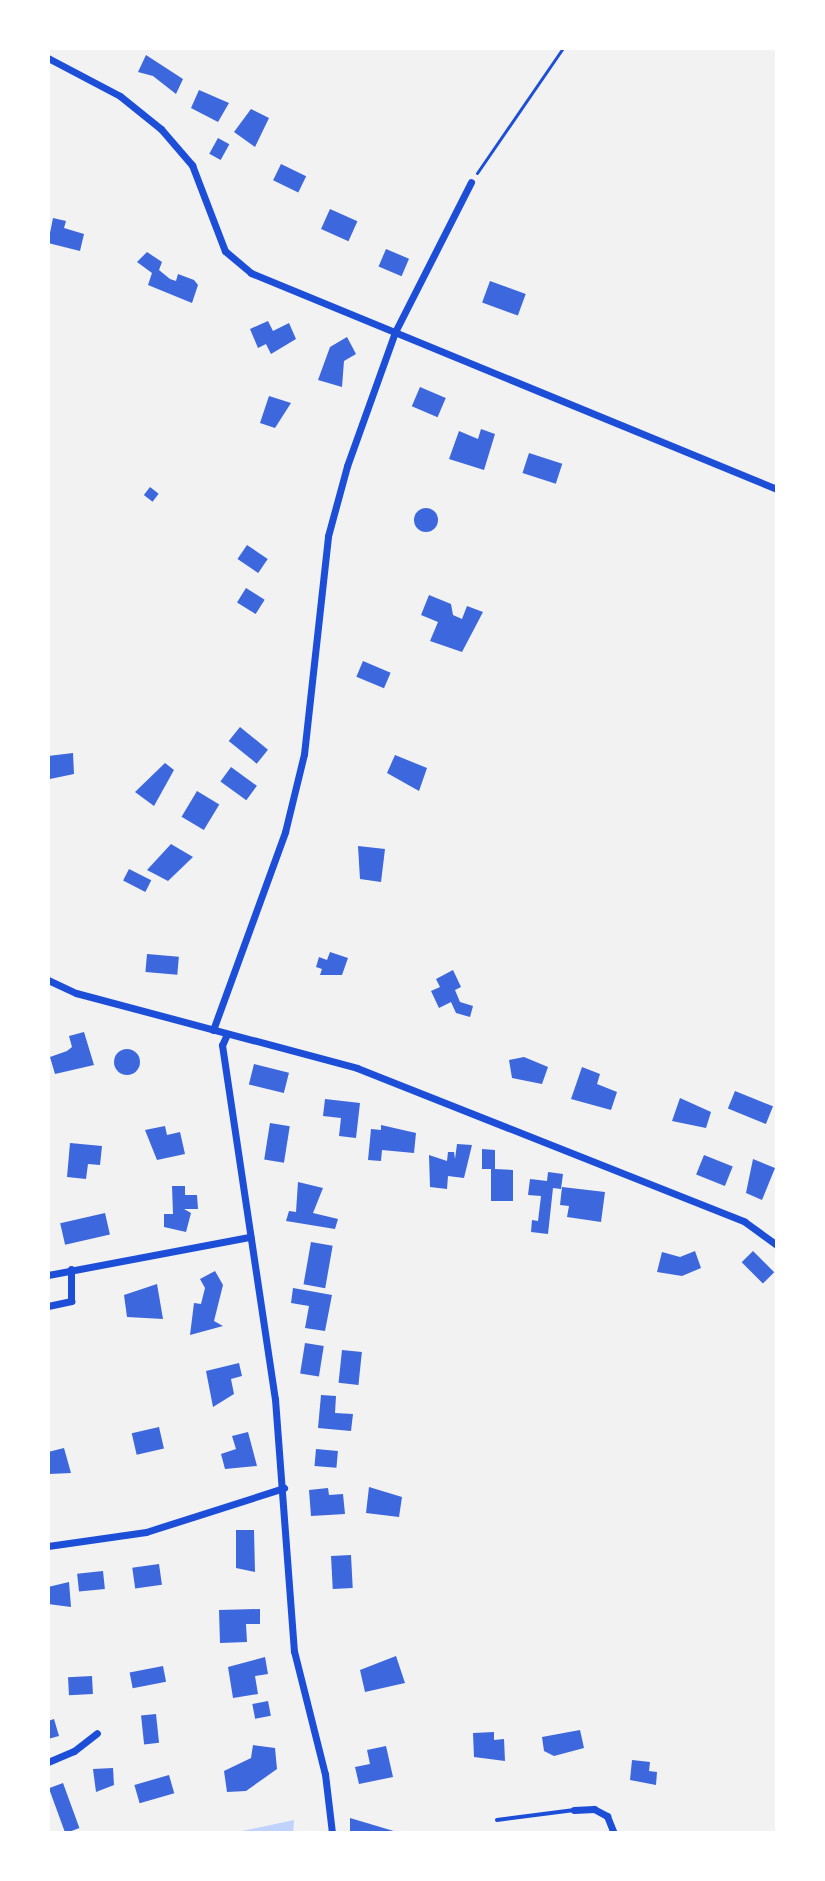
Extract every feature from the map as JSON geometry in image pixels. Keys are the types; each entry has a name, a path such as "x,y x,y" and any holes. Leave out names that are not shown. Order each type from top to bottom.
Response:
{"street":[{"path":"48,58 120,96 161,129 192,165 225,251 251,273 777,489"},
{"path":"213,1030 285,832 314,697 328,536 395,332 471,182"},
{"path":"48,980 76,993 357,1068 745,1222 777,1245"},
{"path":"227,1034 222,1045 284,1488 294,1651 325,1774 332,1833"},
{"path":"48,1275 250,1237"},
{"path":"48,1306 71,1301 71,1269"},
{"path":"48,1546 146,1532 284,1488"},
{"path":"48,1762 74,1751 97,1733"},
{"path":"574,1810 594,1809 607,1816 614,1833"}],"lane":[{"path":"497,1820 574,1810"}],"path":[{"path":"471,182 563,48"}],"water":[{"path":"294,1820 293,1833 233,1833"}],"building":[{"path":"146,55 183,79 176,94 153,76 138,72"},
{"path":"199,90 229,103 218,122 191,108"},
{"path":"251,109 269,118 255,147 234,132"},
{"path":"218,138 229,144 221,160 209,154"},
{"path":"281,164 306,176 298,192 273,180"},
{"path":"330,209 357,221 348,241 321,229"},
{"path":"53,218 66,221 64,228 84,234 80,251 48,243"},
{"path":"386,249 409,259 402,276 379,266"},
{"path":"147,252 162,262 159,270 170,279 176,281 178,274 194,280 198,285 192,303 148,285 152,273 137,262"},
{"path":"490,281 526,294 518,316 482,303"},
{"path":"268,321 273,331 289,323 296,339 271,354 266,344 258,348 250,329"},
{"path":"347,337 356,354 344,361 342,387 318,380 330,347"},
{"path":"420,387 446,398 438,417 412,406"},
{"path":"269,396 291,403 275,428 260,423"},
{"path":"481,429 495,434 484,470 449,459 459,431 478,439"},
{"path":"529,453 562,464 556,484 523,473"},
{"path":"150,487 159,494 153,502 144,495"},
{"path":"426,508 435,511 438,520 435,529 426,532 417,529 414,520 417,511"},
{"path":"247,545 268,559 258,573 237,559"},
{"path":"246,588 265,600 256,614 237,602"},
{"path":"429,595 451,604 453,615 462,619 467,606 483,612 462,652 430,641 438,622 421,615"},
{"path":"363,661 391,673 384,688 356,677"},
{"path":"240,727 268,750 257,764 229,741"},
{"path":"73,753 74,774 50,779 48,756"},
{"path":"395,755 427,768 419,791 387,773"},
{"path":"165,763 174,770 154,806 135,792"},
{"path":"231,767 257,786 246,800 220,782"},
{"path":"197,791 219,804 204,830 182,817"},
{"path":"171,844 193,857 168,881 147,870"},
{"path":"358,846 385,849 381,882 360,879"},
{"path":"129,869 151,880 145,892 123,881"},
{"path":"330,952 348,958 342,975 320,975 322,969 316,967 319,957 327,960"},
{"path":"147,954 179,957 177,975 145,972"},
{"path":"453,970 461,987 455,990 460,1002 473,1006 470,1017 456,1013 451,1002 439,1008 431,991 440,987 436,979"},
{"path":"84,1032 94,1065 55,1074 50,1057 72,1047 69,1036"},
{"path":"127,1049 136,1053 140,1062 136,1071 127,1075 118,1071 114,1062 118,1053"},
{"path":"524,1057 548,1067 542,1084 512,1078 509,1060"},
{"path":"254,1064 289,1073 284,1093 249,1084"},
{"path":"582,1067 600,1074 597,1084 617,1092 611,1110 571,1099"},
{"path":"735,1091 773,1106 766,1124 728,1109"},
{"path":"680,1098 711,1112 706,1128 672,1121"},
{"path":"325,1099 360,1103 356,1138 339,1136 341,1118 323,1116"},
{"path":"270,1123 290,1126 284,1163 264,1160"},
{"path":"381,1125 416,1133 414,1153 382,1150 381,1161 368,1160 371,1129 381,1130"},
{"path":"165,1126 167,1135 180,1132 185,1154 157,1160 145,1130"},
{"path":"70,1143 102,1146 100,1165 88,1164 86,1179 67,1177"},
{"path":"457,1144 472,1145 464,1178 448,1176 447,1189 430,1187 429,1155 447,1161 448,1152 454,1152 455,1159"},
{"path":"482,1149 495,1150 495,1169 513,1170 513,1201 491,1201 491,1169 482,1169"},
{"path":"704,1155 733,1167 725,1186 696,1174"},
{"path":"753,1159 775,1168 762,1200 746,1193"},
{"path":"548,1172 563,1174 561,1189 553,1188 548,1234 531,1232 532,1220 538,1221 541,1196 528,1195 530,1179 547,1181"},
{"path":"298,1182 323,1188 313,1213 338,1219 335,1229 286,1221 289,1211 296,1212"},
{"path":"172,1186 185,1186 185,1195 197,1195 198,1209 184,1209 191,1213 186,1232 164,1227 164,1214 173,1214"},
{"path":"562,1187 605,1192 601,1222 567,1217 569,1206 560,1205"},
{"path":"105,1213 110,1234 65,1245 60,1223"},
{"path":"311,1242 333,1246 325,1288 304,1284"},
{"path":"695,1251 701,1268 682,1276 657,1272 662,1252 680,1257"},
{"path":"753,1251 774,1272 763,1284 742,1262"},
{"path":"215,1271 223,1285 214,1321 223,1326 190,1335 194,1303 201,1304 205,1288 200,1279"},
{"path":"157,1284 163,1319 127,1317 124,1295"},
{"path":"293,1288 332,1295 325,1331 305,1328 309,1306 291,1303"},
{"path":"305,1343 324,1346 319,1377 300,1374"},
{"path":"342,1350 362,1352 358,1385 339,1383"},
{"path":"239,1363 242,1376 231,1379 234,1394 213,1407 206,1371"},
{"path":"321,1395 336,1396 335,1413 353,1414 351,1431 318,1428"},
{"path":"159,1427 164,1448 137,1455 132,1433"},
{"path":"248,1432 257,1466 225,1469 221,1454 236,1449 232,1436"},
{"path":"64,1448 71,1473 49,1474 48,1452"},
{"path":"316,1449 338,1451 336,1468 315,1466"},
{"path":"369,1487 402,1497 399,1517 366,1513"},
{"path":"328,1488 329,1495 343,1494 345,1514 311,1516 309,1490"},
{"path":"236,1530 254,1530 255,1572 236,1568"},
{"path":"351,1555 353,1588 333,1589 331,1556"},
{"path":"159,1564 162,1585 135,1589 132,1568"},
{"path":"103,1571 105,1589 79,1592 77,1574"},
{"path":"69,1582 71,1607 48,1604 48,1587"},
{"path":"260,1609 260,1624 246,1624 247,1642 220,1643 219,1610"},
{"path":"396,1656 405,1683 365,1692 360,1670"},
{"path":"265,1657 268,1674 255,1676 258,1694 233,1698 228,1667"},
{"path":"163,1666 166,1682 133,1688 130,1672"},
{"path":"92,1676 93,1694 69,1695 68,1677"},
{"path":"268,1701 271,1716 255,1719 252,1704"},
{"path":"156,1714 159,1743 144,1744 141,1716"},
{"path":"54,1719 59,1736 48,1739 48,1721"},
{"path":"580,1730 584,1748 554,1756 544,1751 542,1737"},
{"path":"494,1732 494,1740 504,1739 505,1761 474,1757 473,1733"},
{"path":"253,1745 275,1748 277,1769 246,1791 227,1792 224,1771 251,1758"},
{"path":"386,1746 393,1777 359,1784 355,1767 370,1764 367,1750"},
{"path":"632,1760 650,1762 649,1771 657,1772 656,1785 630,1780"},
{"path":"113,1768 114,1785 96,1792 93,1769"},
{"path":"169,1775 174,1793 140,1803 134,1785"},
{"path":"63,1783 79,1828 65,1833 49,1788"},
{"path":"350,1818 397,1832 397,1833 350,1833"}]}
